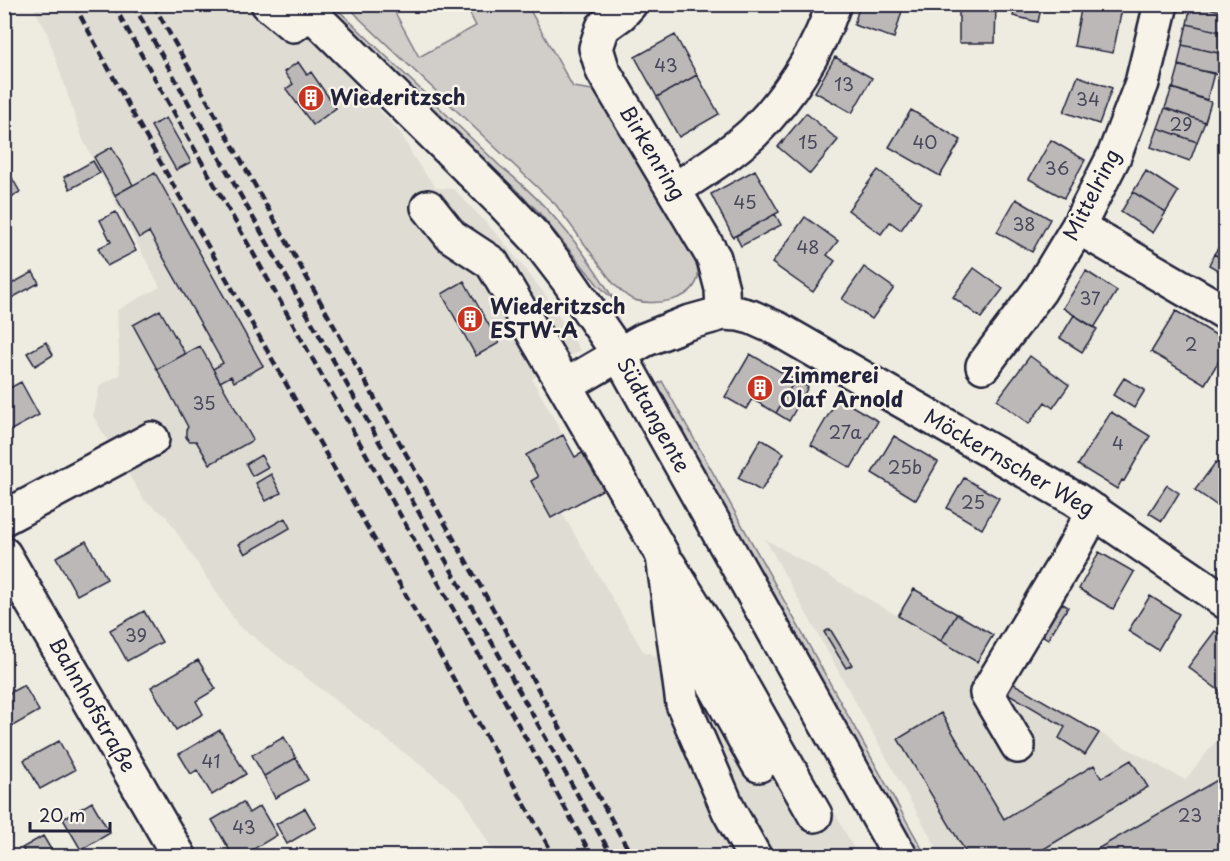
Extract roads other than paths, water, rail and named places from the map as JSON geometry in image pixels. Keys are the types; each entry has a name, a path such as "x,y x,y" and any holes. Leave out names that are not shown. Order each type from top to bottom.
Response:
{"street":[{"path":"268,4 293,25 308,8"},
{"name":"Birkenring","path":"630,4 603,27 596,48 603,71 714,258 722,290 723,313"},
{"path":"674,190 714,164 744,140 780,104 804,69 828,23 834,4"},
{"name":"Mittelring","path":"983,366 1040,290 1078,227 1114,156 1142,83 1161,4"},
{"name":"Südtangente","path":"308,8 536,237 568,280 619,354 900,856"},
{"path":"428,207 451,236 492,263 663,556 722,651 815,815"},
{"path":"1078,227 1226,313"},
{"name":"Möckernscher Weg","path":"565,386 619,354 687,323 723,313 752,316 1076,499 1226,603"},
{"path":"4,518 152,439"},
{"path":"1018,746 987,693 1094,512"},
{"name":"Bahnhofstraße","path":"4,554 179,856"},
{"path":"663,556 683,704 729,811 754,856"},
{"path":"670,612 702,663 759,765"}],"railway":[{"path":"74,4 133,114 554,856"},
{"path":"113,4 592,856"},
{"path":"133,4 612,856"},
{"path":"153,4 632,856"}],"place":[{"name":"Wiederitzsch","path":"311,98"},
{"name":"Wiederitzsch ESTW-A","path":"470,319"},
{"name":"Zimmerei Olaf Arnold","path":"760,388"}]}
